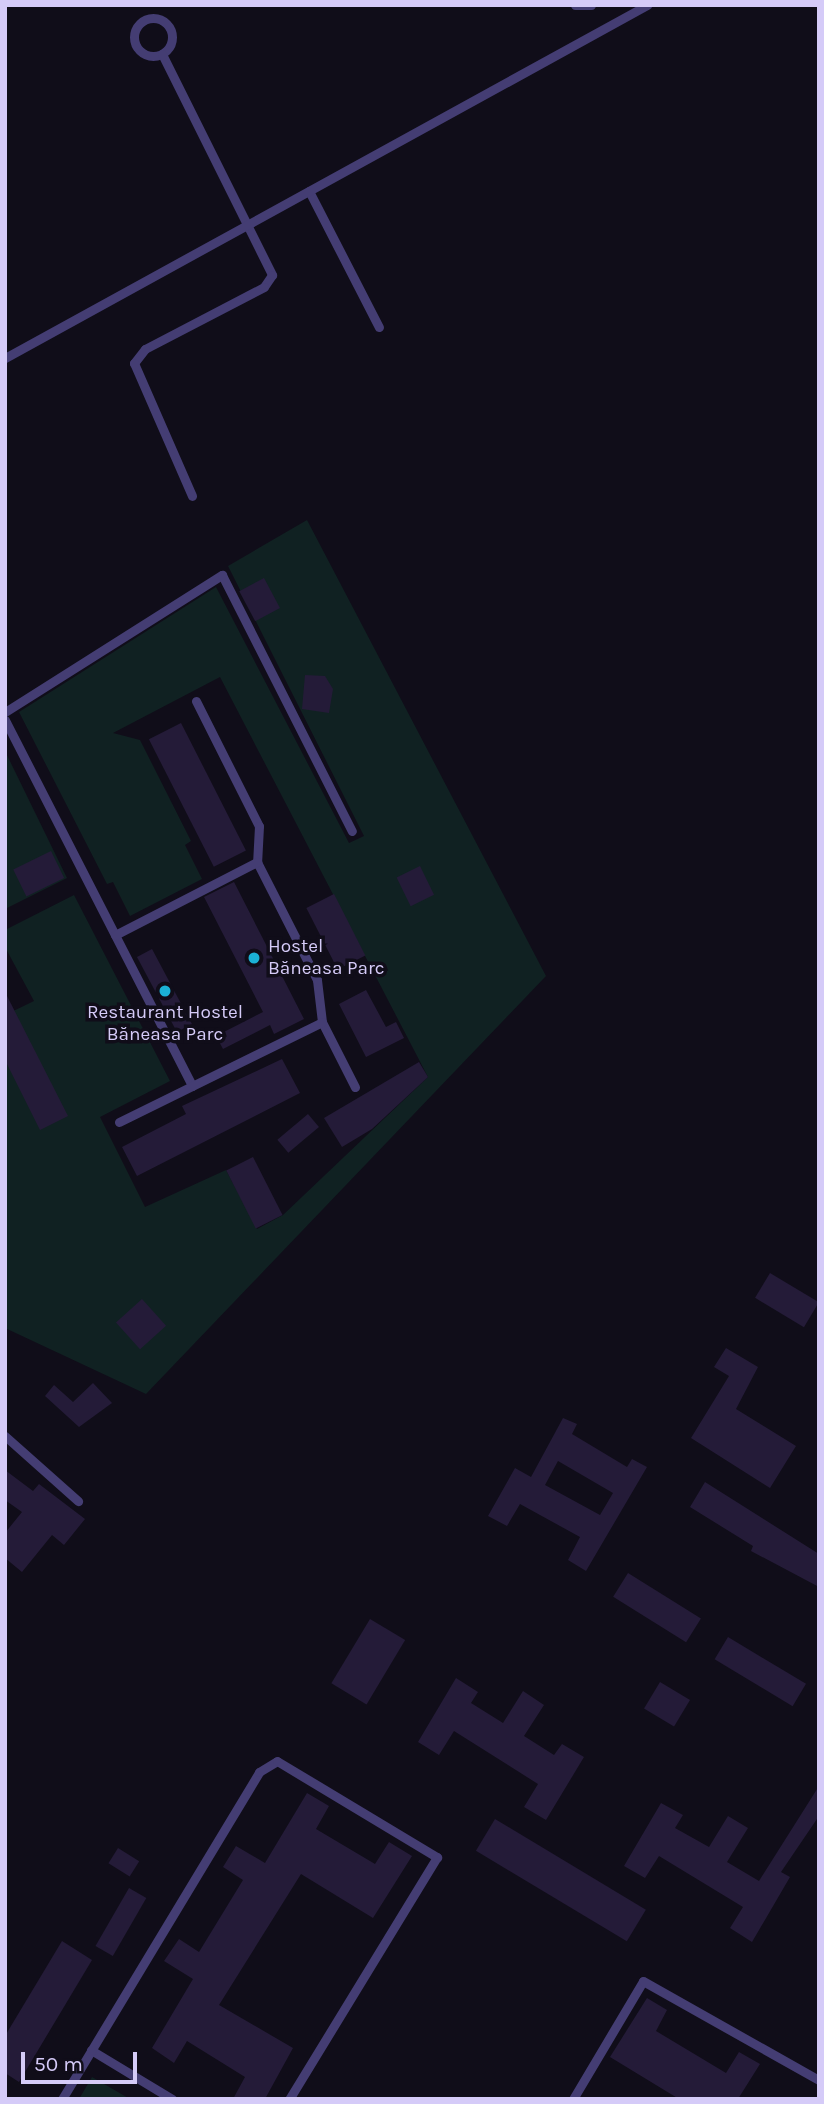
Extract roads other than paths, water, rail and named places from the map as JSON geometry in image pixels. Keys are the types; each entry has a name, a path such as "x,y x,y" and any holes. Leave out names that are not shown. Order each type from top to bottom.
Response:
{"lane":[{"path":"575,5 591,5"},
{"path":"5,358 647,5"},
{"path":"162,54 172,38 168,25 144,19 133,35 137,48 162,54 270,265 271,281 145,349 134,363 192,496"},
{"path":"309,191 379,327"},
{"path":"5,712 222,575 352,831"},
{"path":"197,701 259,826 257,862 317,980 322,1022 355,1087"},
{"path":"5,720 9,737 116,935 192,1086"},
{"path":"116,935 257,862"},
{"path":"119,1122 322,1022"},
{"path":"5,1436 78,1501"},
{"path":"62,2099 259,1772 277,1761 438,1857 289,2099"},
{"path":"573,2099 643,1981 819,2080"},
{"path":"91,2050 172,2099"}],"place":[{"name":"Hostel Băneasa Parc","path":"254,958"},
{"name":"Restaurant Hostel Băneasa Parc","path":"165,991"}]}
